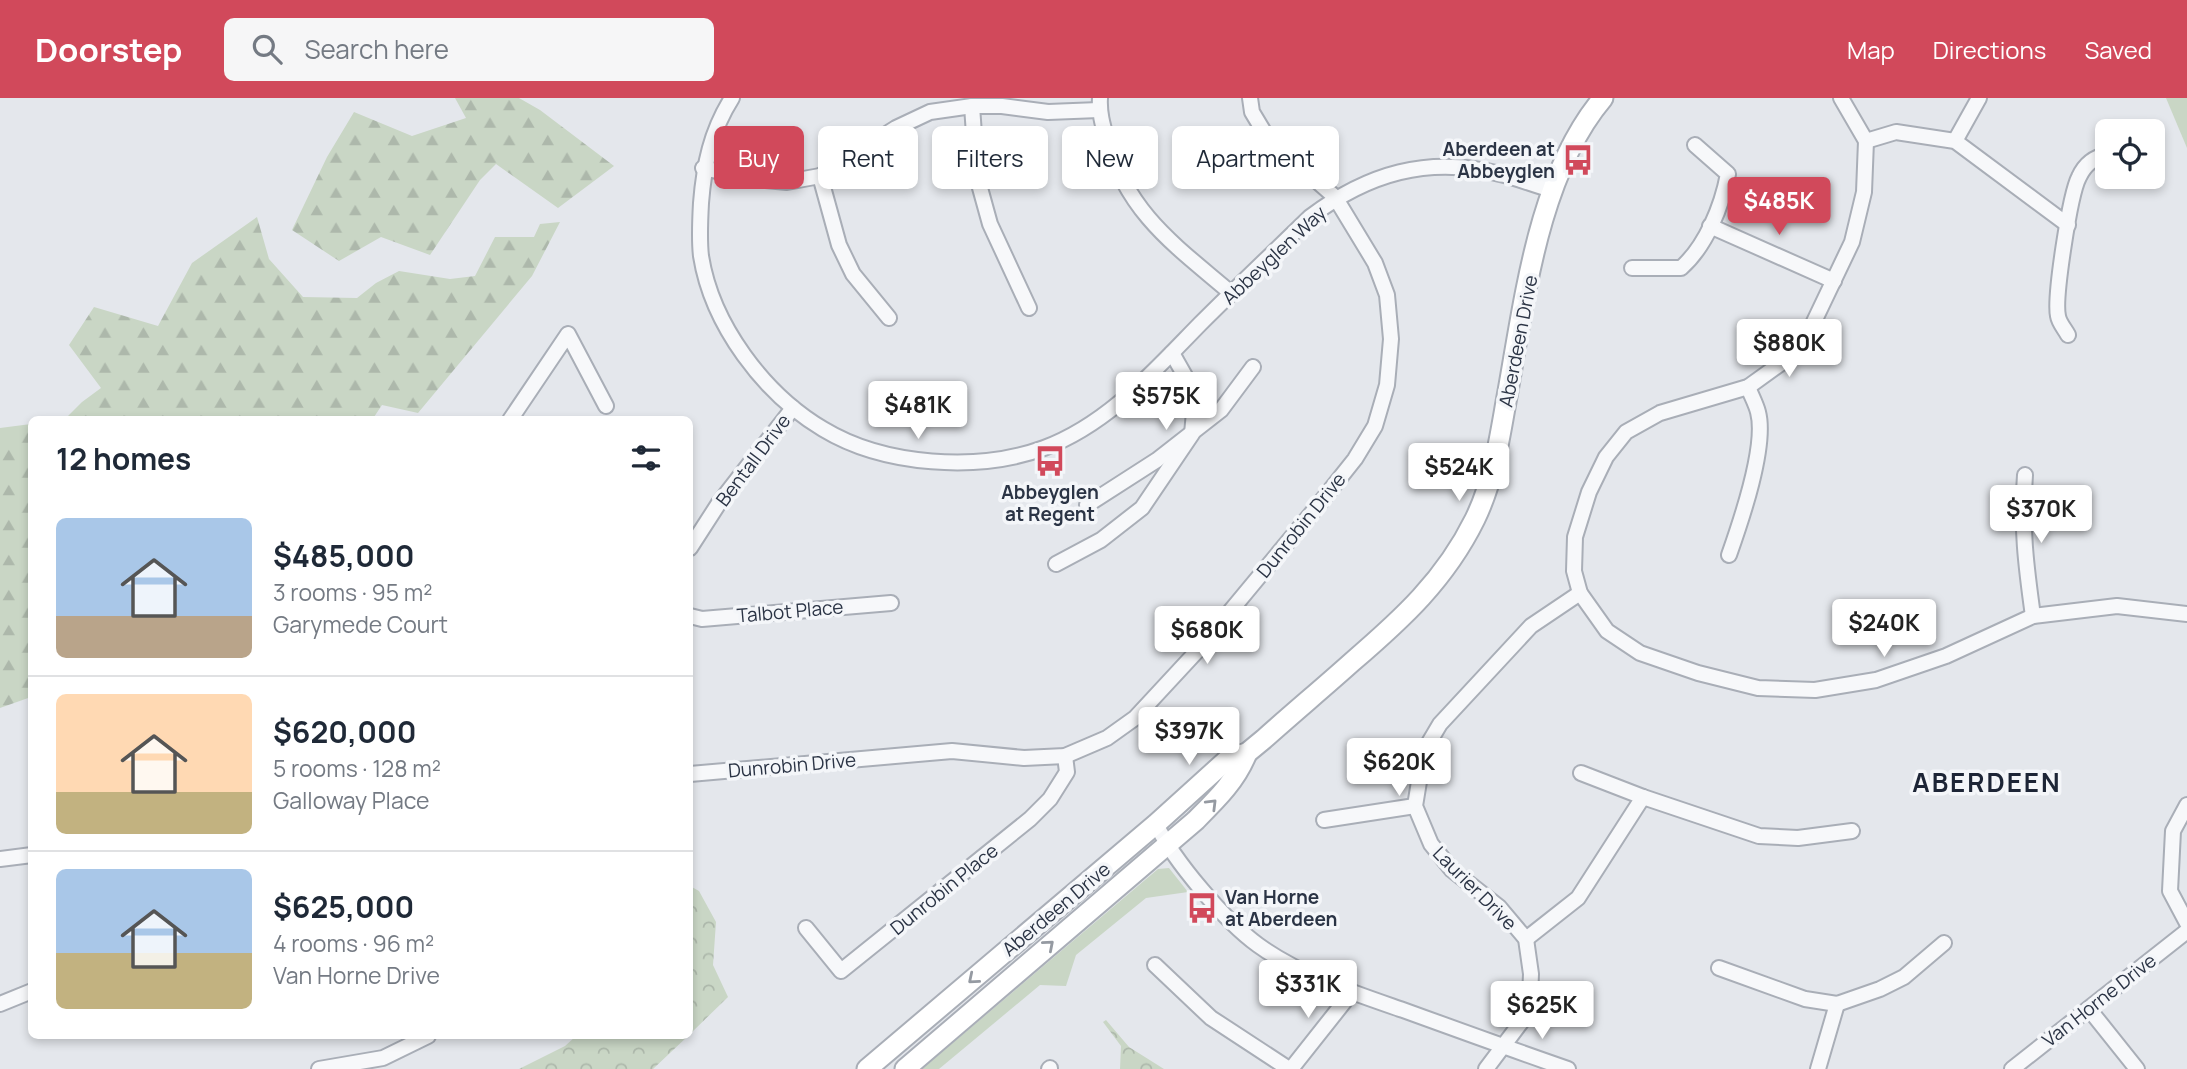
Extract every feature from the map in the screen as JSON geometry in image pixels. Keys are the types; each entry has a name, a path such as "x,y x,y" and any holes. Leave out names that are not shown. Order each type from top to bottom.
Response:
{"main road":[{"name":"Aberdeen Drive","path":"905,1069 1219,798 1239,771 1247,753 1409,612 1440,576 1460,547 1475,518 1495,465 1539,231 1552,190 1570,149 1603,98"},
{"name":"Aberdeen Drive","path":"867,1069 1156,824 1229,758 1247,753"}],"street":[{"name":"Abbeyglen Way","path":"732,98 719,118 703,168 699,226 702,257 711,294 731,335 758,372 793,408 824,430 867,449 937,463 990,462 1043,448 1081,431 1122,403 1310,217 1335,198 1362,183 1408,169 1451,167 1498,173 1552,190"},
{"name":"Dunrobin Drive","path":"693,774 952,751 1024,758 1065,756 1107,738 1135,718 1199,649 1316,508 1355,459 1375,426 1387,385 1391,339 1387,295 1375,264 1335,198 1267,137 1252,112 1250,98"},
{"path":"1841,98 1866,141 1864,192 1852,242 1811,328 1780,364 1748,387 1660,413 1626,432 1612,448 1589,492 1575,537 1574,571 1580,593 1607,631 1640,653 1698,673 1758,688 1815,690 1876,680 1946,656 2034,617 2117,607 2187,614"},
{"path":"1955,141 1979,98"},
{"path":"900,126 930,112 972,106 1002,106 1048,112 1100,104 1114,165 1134,201 1163,236 1231,293"},
{"path":"972,106 977,177 990,224 1030,308"},
{"path":"1866,141 1896,132 1955,141 2067,225"},
{"path":"1632,268 1681,268 1692,258 1710,226 1724,195 1728,174 1695,145"},
{"path":"2068,335 2058,318 2057,308 2067,225 2078,178 2095,158"},
{"path":"703,168 753,179 788,182 818,176"},
{"path":"824,189 839,246 853,274 889,318"},
{"path":"1710,226 1834,281"},
{"path":"513,416 568,334 606,406"},
{"path":"1056,564 1101,540 1142,508 1192,434 1194,412 1185,376 1172,353"},
{"path":"1087,505 1157,460 1222,410 1253,367"},
{"path":"1729,555 1757,456 1760,436 1758,412 1748,387"},
{"name":"Bentall Drive","path":"693,543 719,503 793,408"},
{"path":"2025,475 2023,545 2034,617"},
{"path":"1324,820 1415,806 1424,751 1440,724 1531,626 1580,593"},
{"name":"Talbot Place","path":"693,617 702,619 891,603"},
{"name":"Dunrobin Place","path":"806,929 841,971 1030,819 1050,799 1067,772 1065,756"},
{"path":"1581,773 1759,836 1798,838 1852,831"},
{"path":"1526,939 1578,898 1643,797"},
{"path":"2187,804 2173,831 2170,891 2187,923"},
{"name":"Laurier Drive","path":"1415,806 1432,846 1452,870 1499,907 1526,939 1531,974 1530,997 1522,1021 1486,1069"},
{"path":"1156,824 1166,844 1229,920 1258,945 1299,970 1352,992 1568,1069"},
{"path":"0,859 28,856"},
{"name":"Van Horne Drive","path":"2012,1069 2187,931"},
{"path":"1719,968 1793,996 1837,1004 1880,989 1904,976 1944,943"},
{"path":"1155,965 1211,1018 1290,1069 1352,992"},
{"path":"0,1004 28,993"},
{"path":"1818,1069 1837,1004"},
{"path":"2089,1009 2137,1069"},
{"path":"319,1069 383,1058 422,1039"}],"green space":[{"path":"455,98 519,98 540,110 614,166 558,208 496,164 480,180 430,255 381,237 339,261 292,230 327,157 354,112 412,136 466,118"},
{"path":"2166,98 2187,98 2187,148"},
{"path":"257,217 269,259 303,297 357,298 376,283 399,271 450,279 475,276 495,237 534,237 540,224 560,222 532,276 418,413 382,405 375,416 68,416 101,388 69,345 94,307 158,326 192,263"},
{"path":"28,424 28,698 0,708 0,428"},
{"path":"1169,868 1188,892 1146,898 1076,955 1066,986 1040,985 939,1069 922,1069 1158,869"},
{"path":"693,888 699,891 716,922 713,965 728,997 693,1031"},
{"path":"1106,1020 1129,1047 1164,1069 1120,1069 1121,1046 1103,1022"},
{"path":"573,1039 685,1039 653,1069 519,1069 565,1046"}],"place":[{"name":"Aberdeen at Abbeyglen","path":"1578,160"},
{"name":"Abbeyglen at Regent","path":"1050,461"},
{"name":"Van Horne at Aberdeen","path":"1202,908"}],"district":[{"name":"ABERDEEN","path":"1987,783"}]}
